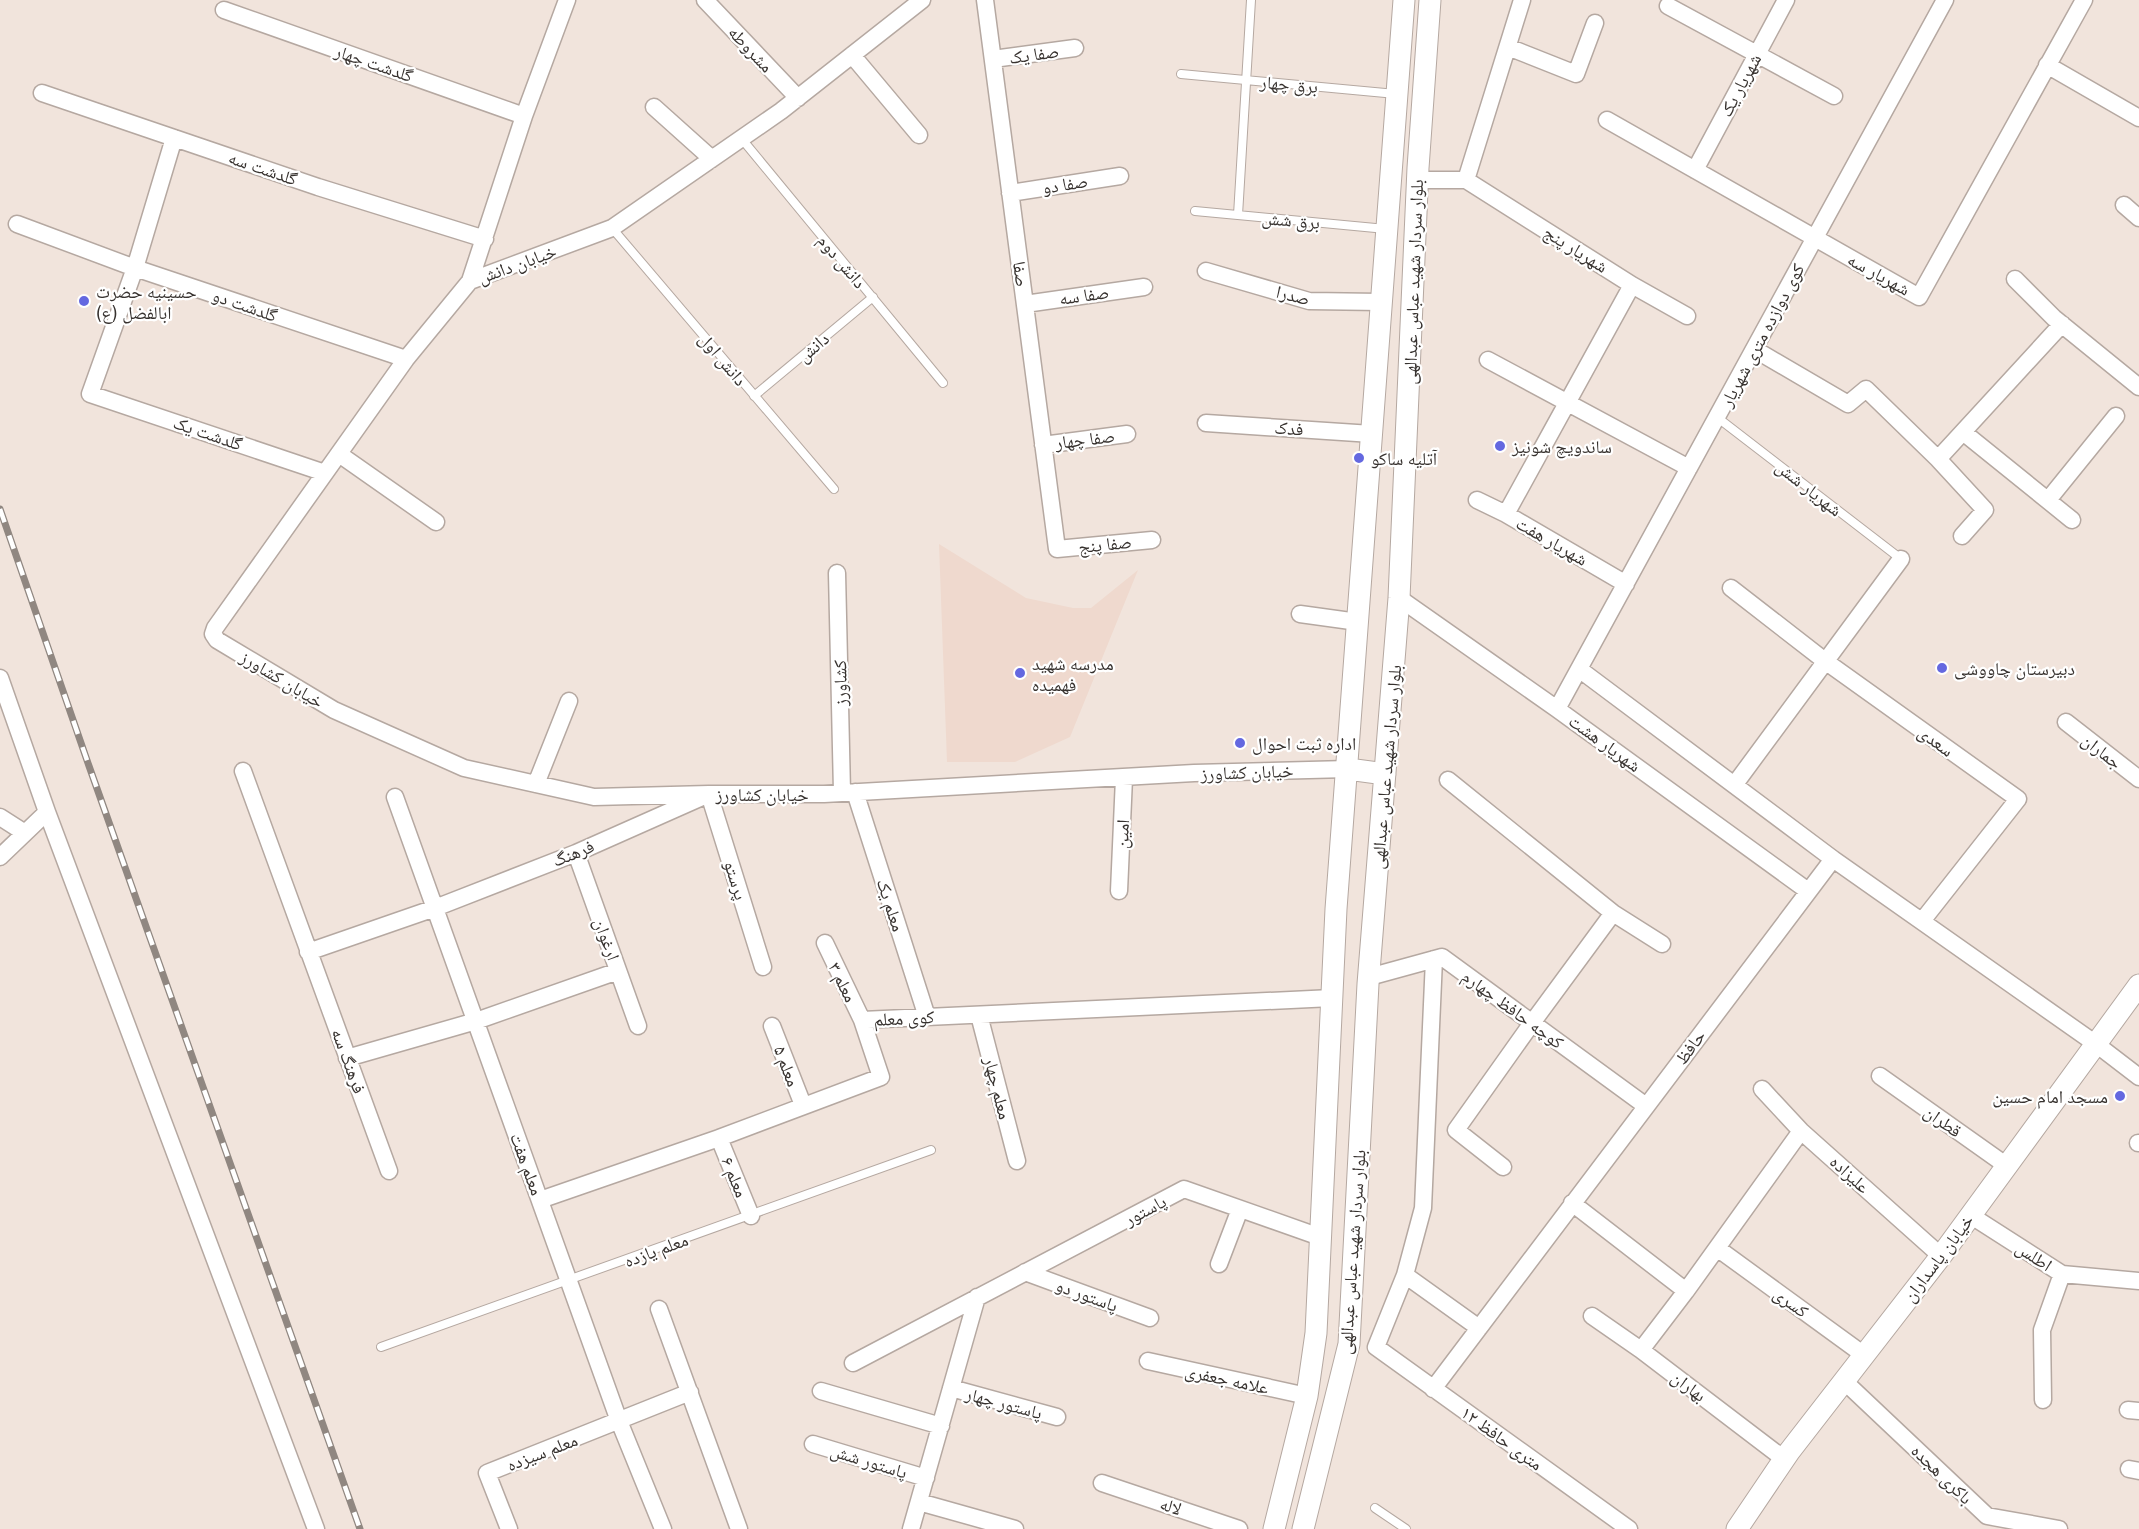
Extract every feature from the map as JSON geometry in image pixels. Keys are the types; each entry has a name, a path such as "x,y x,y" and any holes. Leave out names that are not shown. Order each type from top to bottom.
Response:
{"street":[{"path":"470,281 524,116 567,0"},
{"name":"مشروطه","path":"705,0 798,98"},
{"name":"خیابان دانش","path":"213,634 215,628 406,359 470,281 612,228 798,98 922,0"},
{"name":"صفا","path":"985,0 1057,549"},
{"name":"بلوار سردار شهید عباس عبدالهی","path":"1274,1529 1307,1396 1316,1333 1336,909 1404,0"},
{"name":"بلوار سردار شهید عباس عبدالهی","path":"1303,1529 1349,1344 1369,977 1400,598 1417,180 1430,0"},
{"path":"1417,180 1466,180 1522,0"},
{"name":"شهریار یک","path":"1695,170 1786,0"},
{"name":"کوی دوازده متری شهریار","path":"1557,709 1945,0"},
{"name":"شهریار سه","path":"1607,120 1919,297 2084,0"},
{"path":"1668,6 1834,96"},
{"name":"گلدشت چهار","path":"224,10 524,116"},
{"path":"1508,47 1576,74 1595,23"},
{"name":"صفا یک","path":"993,59 1075,48"},
{"path":"852,55 919,135"},
{"path":"2048,65 2139,118"},
{"name":"گلدشت سه","path":"42,93 318,187 485,239"},
{"path":"654,107 712,159"},
{"path":"135,268 174,138"},
{"name":"صفا دو","path":"1010,193 1120,176"},
{"name":"شهریار پنج","path":"1466,180 1632,285 1687,316"},
{"path":"2124,205 2139,218"},
{"name":"گلدشت دو","path":"17,224 135,268 406,359"},
{"name":"گلدشت یک","path":"135,268 90,394 326,473"},
{"name":"صدرا","path":"1206,271 1308,301 1381,302"},
{"path":"2015,279 2062,324 2139,387"},
{"path":"1506,514 1632,285"},
{"name":"صفا سه","path":"1025,304 1144,287"},
{"path":"1938,459 2062,324"},
{"path":"1754,349 1848,404 1866,389 1938,459 1985,510 1962,536"},
{"path":"1488,360 1689,468"},
{"path":"2048,500 2116,416"},
{"name":"فدک","path":"1206,423 1372,434"},
{"path":"1964,432 2072,520"},
{"name":"صفا چهار","path":"1043,445 1127,434"},
{"path":"339,454 436,522"},
{"name":"شهریار هفت","path":"1477,500 1506,514 1626,584"},
{"name":"صفا پنج","path":"1057,549 1152,540"},
{"path":"1735,784 1901,559"},
{"name":"کشاورز","path":"837,573 848,792"},
{"name":"سعدی","path":"1731,588 1825,661 2018,799 1922,921"},
{"name":"شهریار هشت","path":"1400,598 1808,891"},
{"path":"1300,615 1358,622"},
{"name":"خیابان کشاورز","path":"213,634 217,640 334,710 464,768 594,797 848,792 1124,777 1348,769"},
{"path":"1580,669 1833,858 2096,1044 2139,1077"},
{"path":"0,678 4,704 47,812 316,1529"},
{"path":"536,784 569,702"},
{"name":"جماران","path":"2066,722 2139,779"},
{"path":"1348,769 1385,774"},
{"name":"فرهنگ سه","path":"243,771 389,1171"},
{"name":"امین","path":"1119,891 1124,777"},
{"path":"1448,780 1613,913 1662,944"},
{"name":"معلم یک","path":"848,792 927,1017"},
{"name":"فرهنگ","path":"435,908 576,853 708,794"},
{"name":"پرستو","path":"708,794 763,967"},
{"name":"معلم هفت","path":"395,797 619,1421 663,1529"},
{"path":"0,857 47,812"},
{"path":"0,817 25,833"},
{"name":"ارغوان","path":"576,853 638,1026"},
{"name":"حافظ","path":"1433,1389 1833,858"},
{"path":"308,952 435,908"},
{"path":"1503,1167 1456,1130 1613,913"},
{"name":"معلم ۳","path":"825,943 862,1020"},
{"name":"کوچه حافظ چهارم","path":"1434,959 1442,957 1646,1106"},
{"path":"1369,977 1434,959 1423,1208 1405,1275 1479,1328"},
{"path":"347,1058 476,1021 618,971"},
{"name":"خیابان پاسداران","path":"1737,1529 1784,1460 1941,1256 2139,986"},
{"name":"کوی معلم","path":"540,1200 719,1138 881,1077 862,1020 1332,998"},
{"name":"معلم چهار","path":"979,1015 1017,1161"},
{"name":"معلم ۵","path":"772,1026 803,1105"},
{"name":"قطران","path":"1880,1076 2007,1166"},
{"name":"علیزاده","path":"1762,1089 1801,1131 1941,1256"},
{"path":"1641,1350 1801,1131"},
{"name":"معلم ۶","path":"719,1138 751,1216"},
{"name":"پاستور","path":"853,1363 1184,1189 1320,1237"},
{"path":"1572,1203 1686,1291"},
{"path":"1219,1264 1240,1209"},
{"name":"اطلس","path":"1970,1215 2062,1274 2139,1281"},
{"name":"کسری","path":"1717,1248 1864,1355"},
{"name":"پاستور دو","path":"1025,1272 1149,1318"},
{"path":"2043,1400 2042,1330 2062,1274"},
{"name":"۱۲ متری حافظ","path":"1405,1275 1376,1347 1629,1529"},
{"path":"911,1529 977,1297"},
{"path":"660,1309 739,1529"},
{"name":"بهاران","path":"1592,1316 1641,1350 1784,1460"},
{"name":"علامه جعفری","path":"1148,1361 1307,1396"},
{"name":"باکری هجده","path":"1844,1381 1987,1516 2058,1529"},
{"name":"پاستور چهار","path":"951,1388 1057,1417"},
{"path":"619,1421 690,1392"},
{"path":"821,1392 941,1426"},
{"name":"معلم سیزده","path":"508,1529 488,1473 619,1421"},
{"name":"پاستور شش","path":"813,1444 926,1478"},
{"name":"لاله","path":"1102,1483 1239,1529"},
{"path":"919,1502 1016,1529"}],"lane":[{"path":"1238,215 1244,80 1251,0"},
{"name":"برق چهار","path":"1181,74 1397,94"},
{"name":"دانش دوم","path":"741,138 943,383"},
{"name":"برق شش","path":"1195,211 1387,229"},
{"name":"دانش اول","path":"612,228 834,489"},
{"name":"دانش","path":"754,396 873,297"},
{"name":"شهریار شش","path":"1718,418 1901,559"},
{"name":"معلم یازده","path":"381,1347 932,1150"},
{"path":"1375,1508 1406,1529"}],"shaded area":[{"name":"مدرسه شهید فهمیده","path":"939,544 1026,598 1073,608 1091,608 1138,570 1070,737 1015,762 947,762"}],"railway":[{"path":"0,509 360,1529"}],"place":[{"name":"حسینیه حضرت ابالفضل (ع)","path":"84,301"},
{"name":"ساندویچ شونیز","path":"1500,446"},
{"name":"آتلیه ساکو","path":"1359,458"},
{"name":"دبیرستان چاووشی","path":"1942,668"},
{"name":"مدرسه شهید فهمیده","path":"1020,673"},
{"name":"اداره ثبت احوال","path":"1240,743"},
{"name":"مسجد امام حسین","path":"2120,1096"}]}
